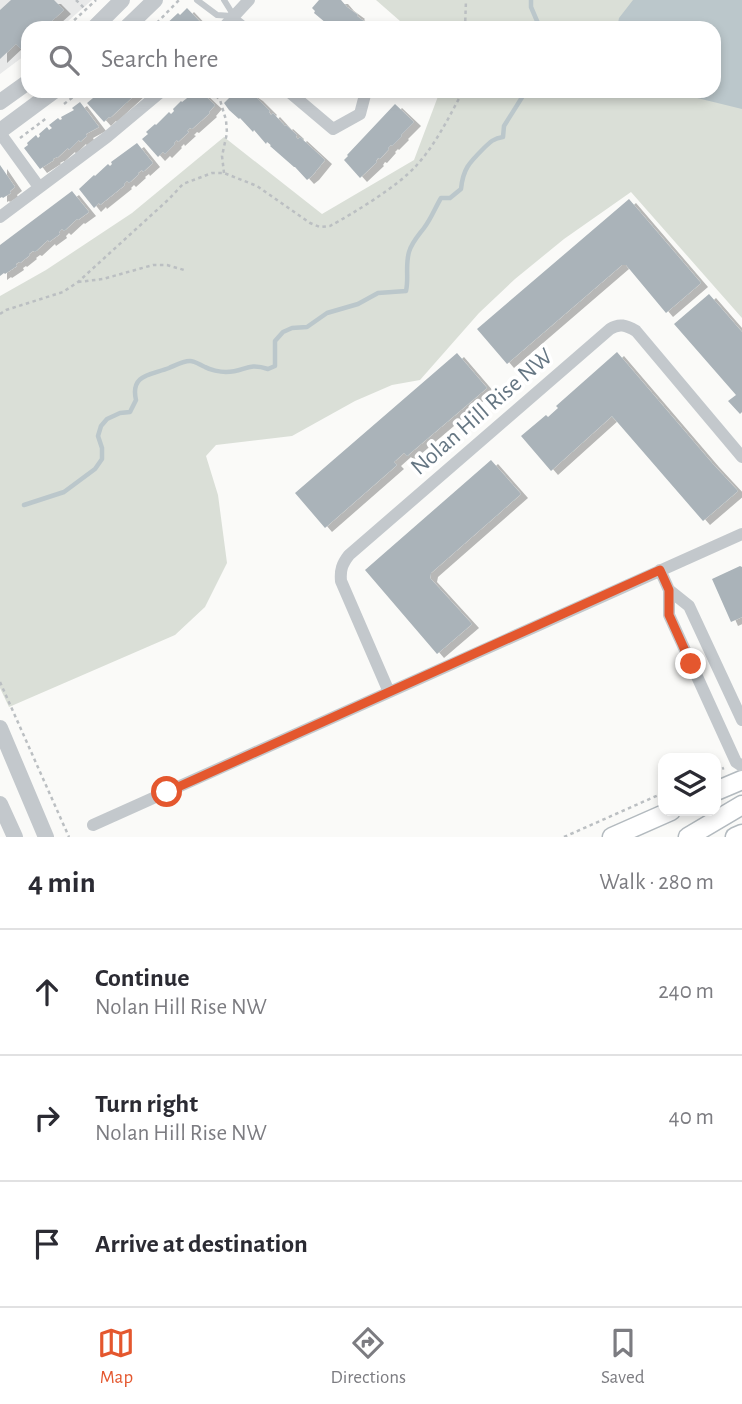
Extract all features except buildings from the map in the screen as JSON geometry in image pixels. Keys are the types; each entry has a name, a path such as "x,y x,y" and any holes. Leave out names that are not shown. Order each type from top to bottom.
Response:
{"main road":[{"path":"721,789 742,780"},
{"path":"688,837 742,805"},
{"path":"612,837 660,816"},
{"path":"735,837 742,834"}],"street":[{"path":"101,21 122,0"},
{"path":"134,21 156,0"},
{"path":"229,21 249,0"},
{"path":"0,102 21,87"},
{"path":"39,187 0,132 45,98"},
{"path":"0,217 107,138 154,98"},
{"path":"296,98 333,129 360,114 364,98"},
{"name":"Nolan Hill Rise NW","path":"389,692 341,581 343,562 615,325 636,331 742,457"},
{"path":"93,825 742,534"},
{"path":"660,570 669,590 669,615 737,762 742,766"},
{"path":"669,590 689,606 742,720"},
{"path":"0,728 46,837"},
{"path":"0,804 15,837"}],"lane":[{"path":"197,0 217,16 234,16"},
{"path":"224,0 240,21"}],"path":[{"path":"76,0 86,10"},
{"path":"74,21 96,0"},
{"path":"159,21 179,0"},
{"path":"465,21 466,0"},
{"path":"60,107 72,98"},
{"path":"217,98 226,120 227,132 222,156 224,173"},
{"path":"0,314 63,292 78,282 183,184 212,173 224,173 257,186 310,223 320,228 330,226 392,186 415,167 434,143 459,98"},
{"path":"9,146 50,115"},
{"path":"78,282 103,279 153,265 167,265 184,270"},
{"path":"0,682 69,837"},
{"path":"564,837 658,795"}],"shaded area":[{"path":"0,0 92,0 68,21 21,21 21,58 0,74"},
{"path":"376,0 742,0 742,318 631,192 564,239 515,279 479,313 420,380 392,385 355,401 292,436 216,445 206,456 218,495 227,563 205,607 175,635 9,707 0,688 0,296 46,270 132,213 224,137 322,214 414,160 437,98 721,98 721,21 400,21"},
{"path":"633,0 742,0 742,109 697,98 721,98 721,21 618,21"}],"waterway":[{"path":"531,0 537,21"},
{"path":"24,505 64,492 95,469 102,459 98,436 101,426 107,419 130,412 136,400 136,385 149,374 190,361 221,372 250,367 268,369 275,366 275,341 283,332 307,327 327,313 358,304 378,293 406,291 408,257 413,242 429,221 441,198 450,198 461,189 465,171 474,158 492,141 503,137 504,126 522,98"}],"route":[{"path":"167,792 660,570 669,590 669,615 691,664"}]}
